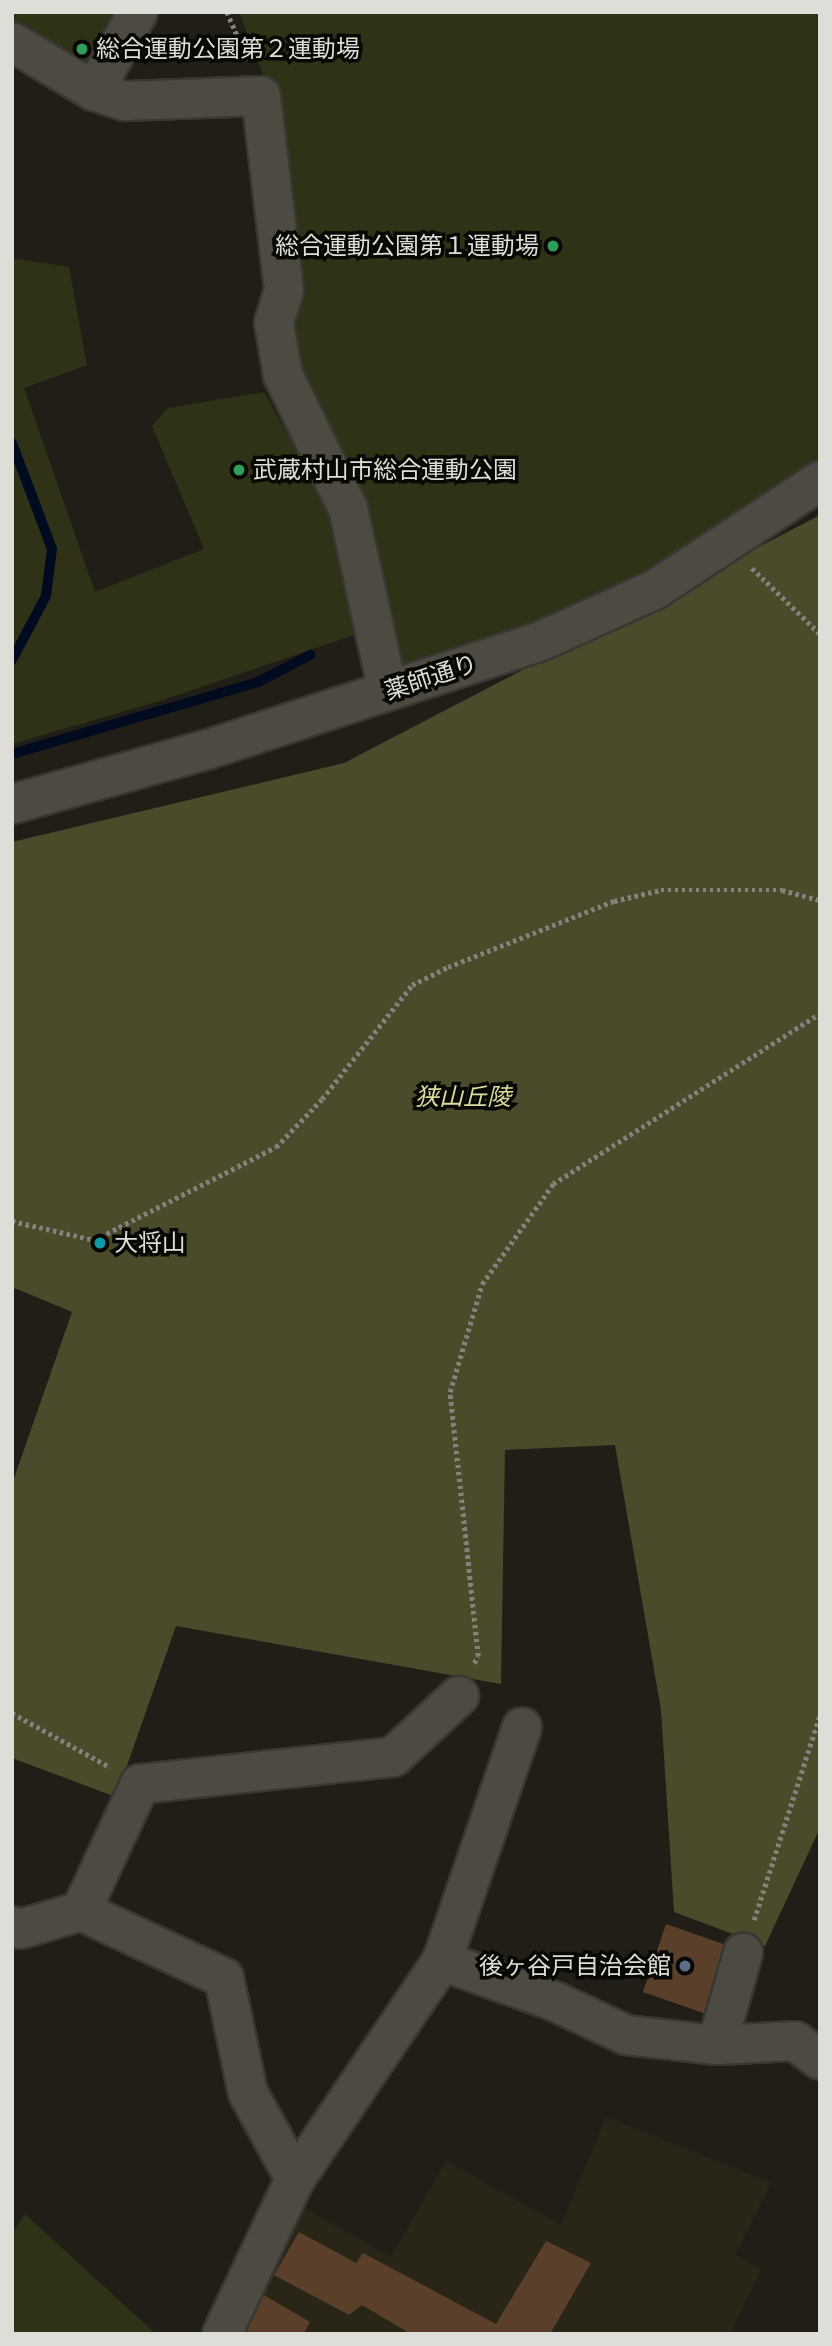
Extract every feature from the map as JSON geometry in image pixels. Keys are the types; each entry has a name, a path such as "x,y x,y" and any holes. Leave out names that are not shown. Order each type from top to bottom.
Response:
{"street":[{"path":"94,91 138,12"},
{"path":"12,42 94,91 125,101 261,96 284,290 274,323 283,375 348,508 388,691"},
{"name":"薬師通り","path":"12,804 206,750 541,641 656,589 729,544 820,481"},
{"path":"81,1911 140,1784 393,1757 459,1696"},
{"path":"222,2334 295,2179 442,1961 522,1727"},
{"path":"12,1926 20,1929 81,1911 223,1978 248,2093 295,2179"},
{"path":"717,2045 743,1954"},
{"path":"442,1961 556,2002 625,2035 717,2045 796,2041 820,2060"}],"path":[{"path":"227,12 261,96"},
{"path":"729,544 820,634"},
{"path":"12,1222 94,1240 276,1147 322,1099 412,985 448,967 614,901 661,890 782,890 820,900"},
{"path":"459,1696 478,1656 450,1392 482,1284 553,1184 820,1013"},
{"path":"12,1713 140,1784"},
{"path":"743,1954 820,1714"}],"shaded area":[{"path":"606,2117 771,2183 735,2255 761,2269 730,2334 228,2334 292,2201 391,2257 446,2161 561,2225"}],"green space":[{"name":"総合運動公園第２運動場","path":"12,12 121,12 99,74 12,25"},
{"name":"総合運動公園第１運動場","path":"239,12 820,12 820,460 673,579 397,704 292,374 280,119"},
{"name":"武蔵村山市総合運動公園","path":"12,258 69,267 87,365 24,388 95,592 204,549 152,426 168,408 264,392 332,513 360,633 163,700 12,744"},
{"name":"狭山丘陵","path":"820,515 820,1828 765,1946 674,1912 661,1710 615,1445 505,1450 501,1684 176,1626 116,1797 12,1758 12,1484 72,1312 12,1287 12,842 344,763"},
{"path":"25,2214 156,2334 12,2334 12,2234"}],"building":[{"path":"666,1924 729,1946 706,2014 643,1992"},
{"path":"299,2232 356,2263 363,2253 496,2324 546,2241 591,2263 550,2334 411,2334 362,2305 349,2315 274,2275"},
{"path":"262,2294 310,2322 303,2334 240,2334"}],"waterway":[{"path":"12,443 52,549 46,596 12,660"},
{"path":"12,754 258,682 310,655"}],"place":[{"name":"総合運動公園第２運動場","path":"82,49"},
{"name":"総合運動公園第１運動場","path":"553,246"},
{"name":"武蔵村山市総合運動公園","path":"239,470"},
{"name":"大将山","path":"100,1243"},
{"name":"後ヶ谷戸自治会館","path":"685,1966"}]}
